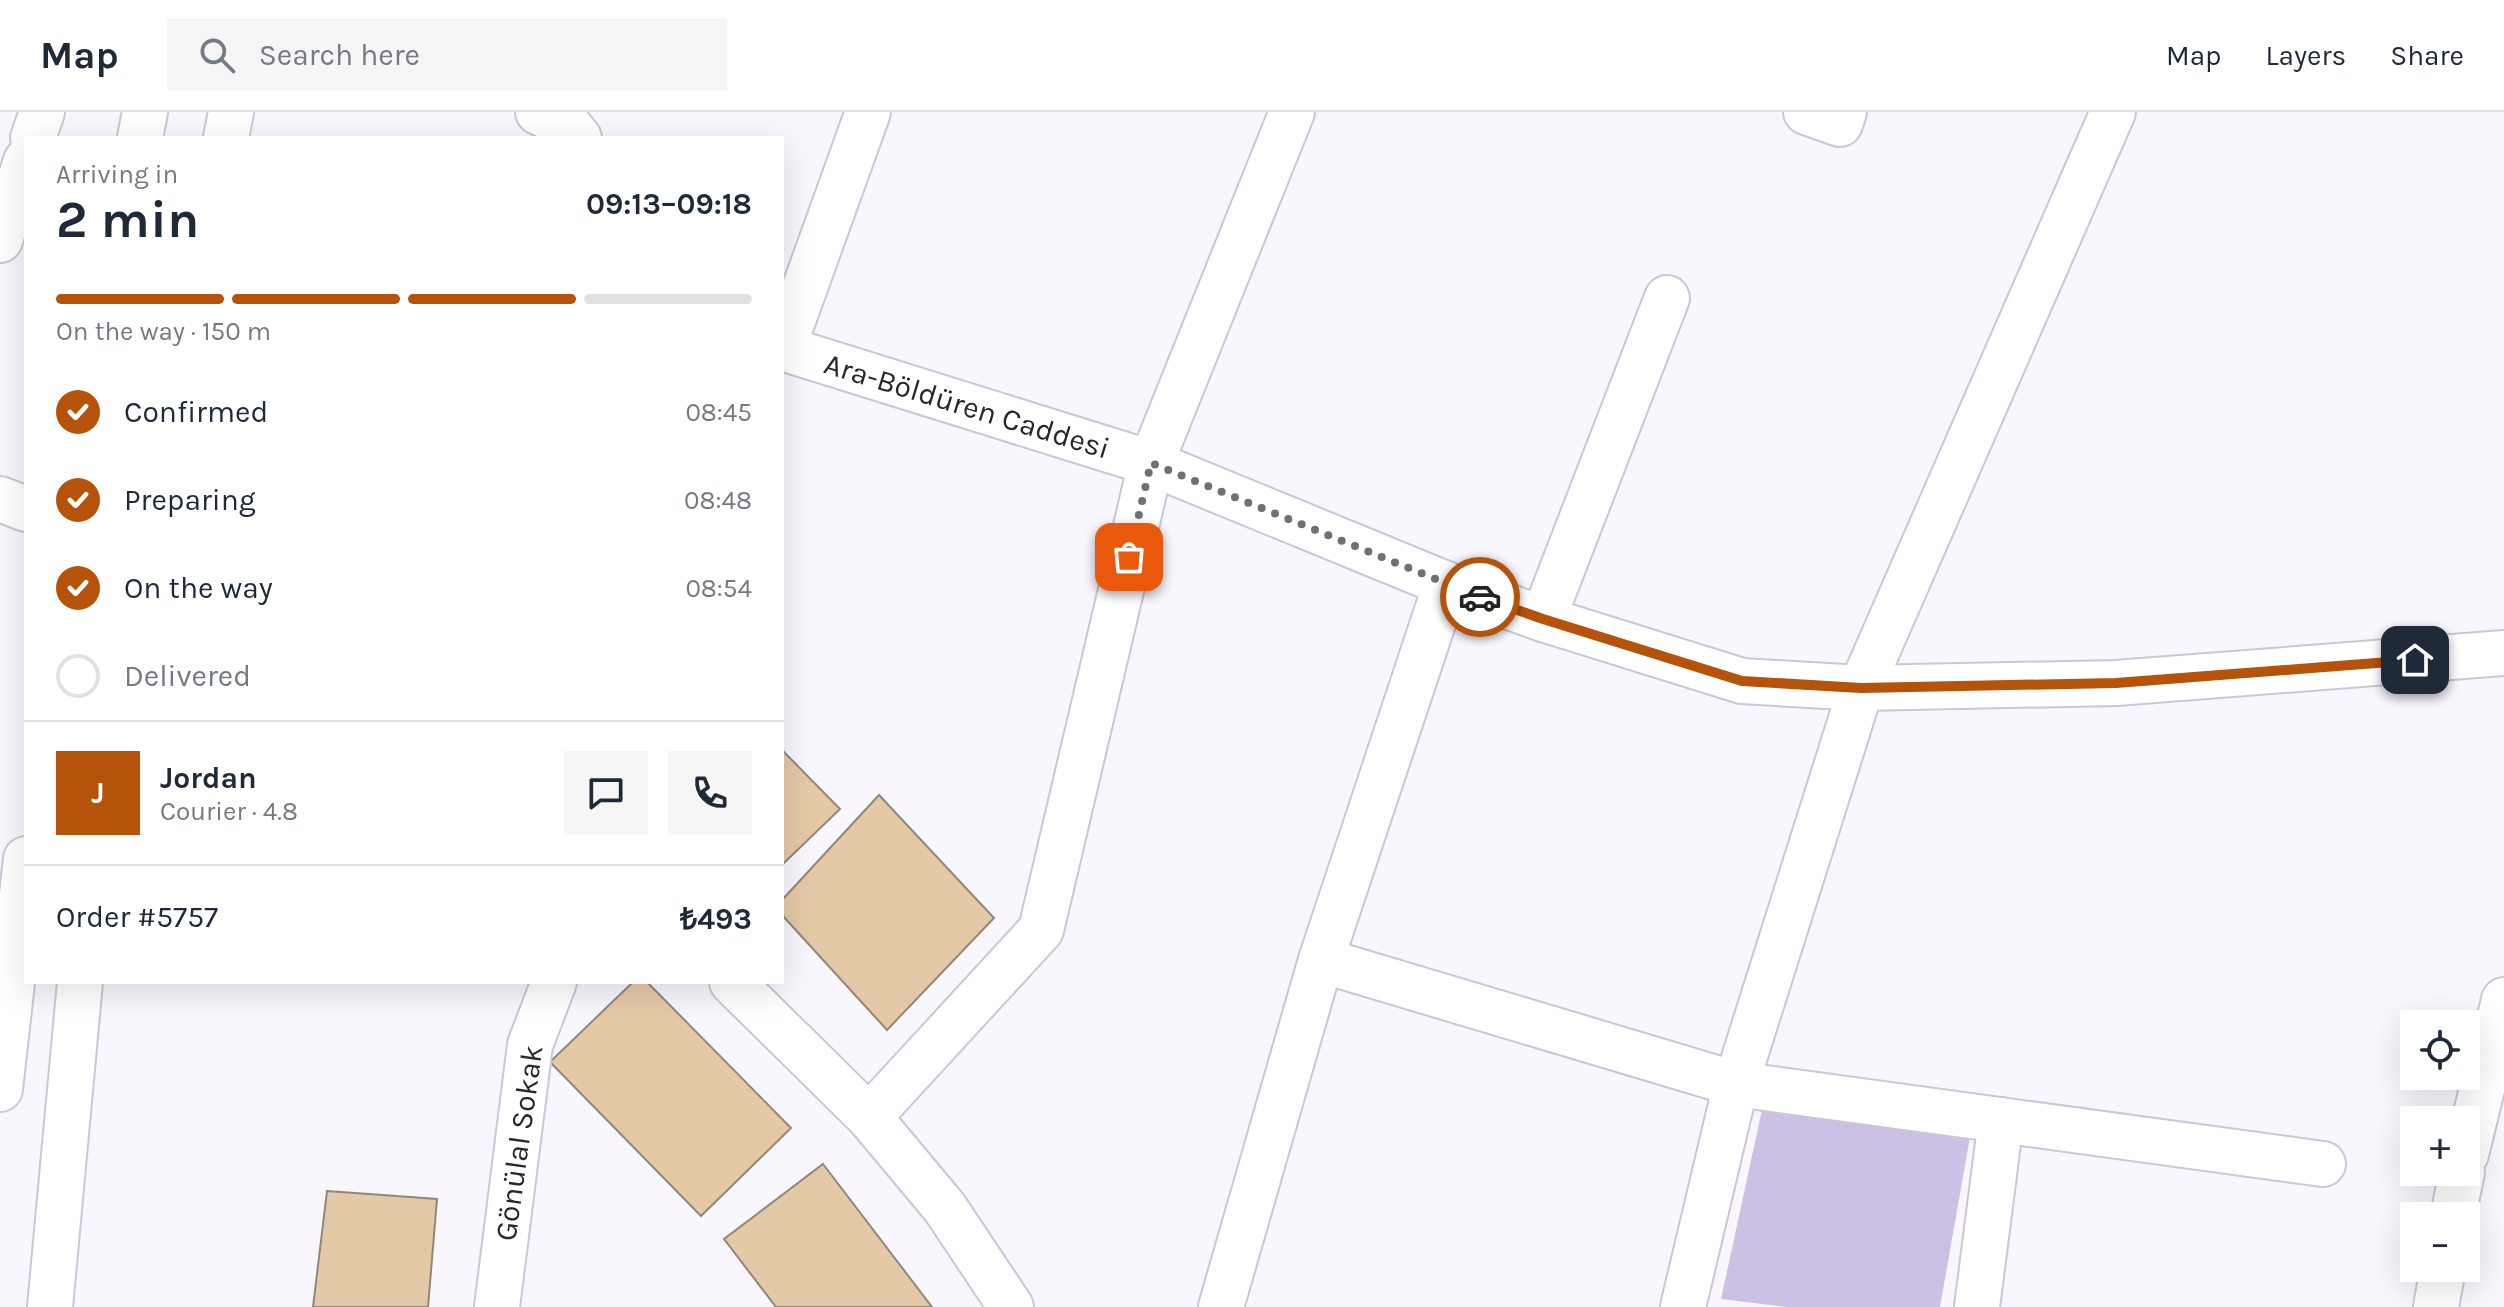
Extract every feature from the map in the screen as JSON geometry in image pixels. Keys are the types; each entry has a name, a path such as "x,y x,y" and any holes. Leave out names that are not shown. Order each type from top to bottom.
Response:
{"street":[{"path":"34,136 42,112"},
{"path":"140,136 145,112"},
{"path":"226,136 231,112"},
{"path":"538,112 570,127 577,136"},
{"path":"784,345 868,112"},
{"path":"869,1117 1041,930 1151,463 1292,112"},
{"path":"1806,112 1840,124 1844,112"},
{"path":"1683,1307 1736,1084 1861,688 2113,112"},
{"path":"0,240 24,167"},
{"path":"1543,619 1667,298"},
{"name":"Ara-Böldüren Caddesi","path":"784,348 1151,463 1446,584 1543,619 1742,681 1861,688 2116,683 2504,653"},
{"path":"0,499 24,508"},
{"path":"1221,1307 1321,960 1446,584"},
{"path":"0,1089 24,877"},
{"path":"1321,960 1736,1084 2323,1164"},
{"path":"50,1307 80,984"},
{"name":"Gönülal Sokak","path":"497,1307 530,1045 553,984"},
{"path":"734,984 869,1117 945,1208 1011,1307"},
{"path":"2478,1106 2504,1000"},
{"path":"1977,1307 2001,1120"},
{"path":"2436,1307 2440,1282"}],"shaded area":[{"path":"1765,1096 1970,1137 1940,1307 1787,1307 1721,1299"}],"building":[{"path":"784,752 840,809 784,863"},
{"path":"879,795 994,918 887,1030 784,917 784,898"},
{"path":"631,984 649,984 791,1128 701,1216 550,1062"},
{"path":"823,1164 932,1307 776,1307 724,1239"},
{"path":"327,1191 437,1199 428,1307 313,1307"}],"way so far":[{"path":"1129,557 1151,463 1480,597"}],"route":[{"path":"1480,597 1742,681 1861,688 2116,683 2415,660"}]}
